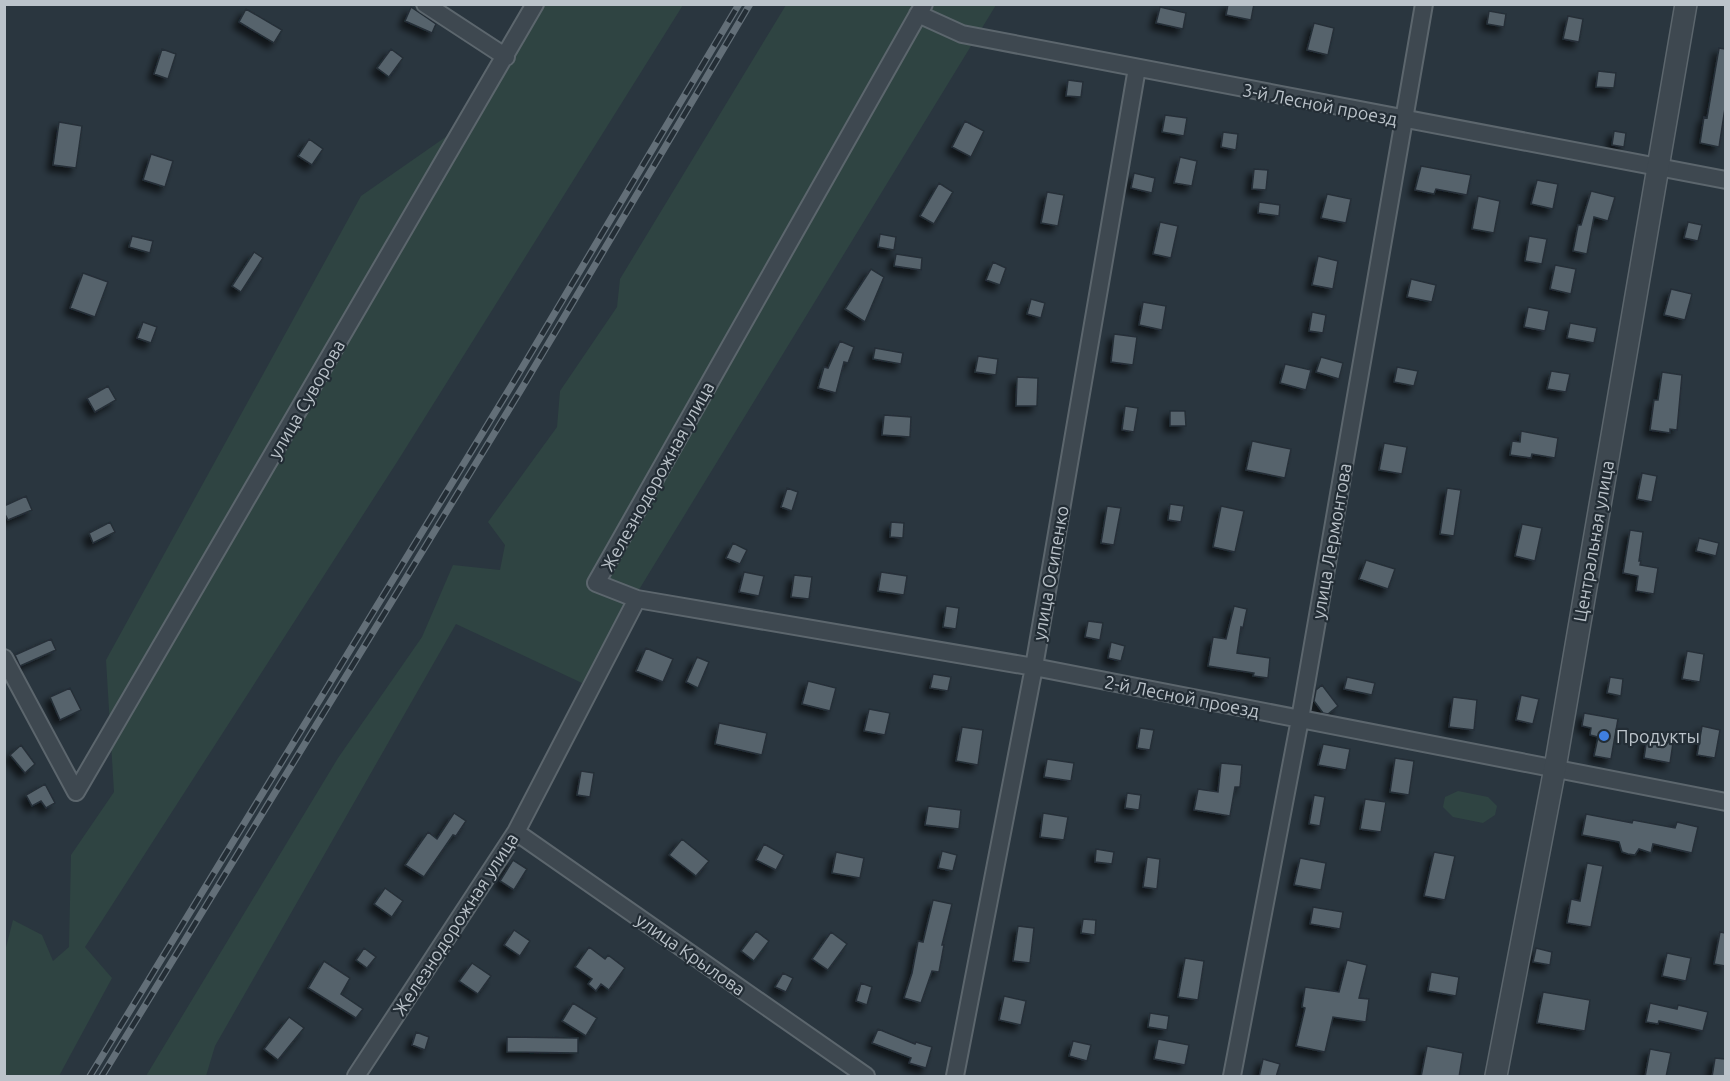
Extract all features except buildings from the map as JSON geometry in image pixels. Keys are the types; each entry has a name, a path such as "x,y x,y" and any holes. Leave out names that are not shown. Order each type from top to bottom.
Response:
{"street":[{"path":"425,4 506,57"},
{"name":"улица Суворова","path":"4,658 76,792 535,4"},
{"name":"улица Лермонтова","path":"1232,1077 1300,719 1424,4"},
{"name":"Центральная улица","path":"1496,1077 1555,768 1686,4"},
{"name":"3-й Лесной проезд","path":"921,9 963,34 1725,180"},
{"name":"Железнодорожная улица","path":"356,1077 516,832 637,599 597,584 921,9"},
{"name":"улица Осипенко","path":"955,1077 1034,667 1137,68"},
{"name":"2-й Лесной проезд","path":"637,599 1034,667 1725,802"},
{"name":"улица Крылова","path":"516,832 866,1077"}],"green space":[{"path":"535,5 683,5 397,462 85,947 112,978 59,1076 5,1076 4,955 13,920 42,935 53,961 69,947 71,855 114,792 106,660 361,196 460,127"},
{"path":"786,5 996,5 582,683 456,624 215,1046 206,1076 146,1076 338,758 422,637 453,565 500,570 505,545 488,522 557,427 560,391 617,307 620,279"},
{"path":"1458,791 1488,797 1497,806 1495,815 1483,823 1453,817 1443,807 1445,797"}],"railway":[{"path":"90,1076 513,383 739,4"},
{"path":"102,1076 522,388 750,4"}],"place":[{"name":"Продукты","path":"1604,736"}]}
